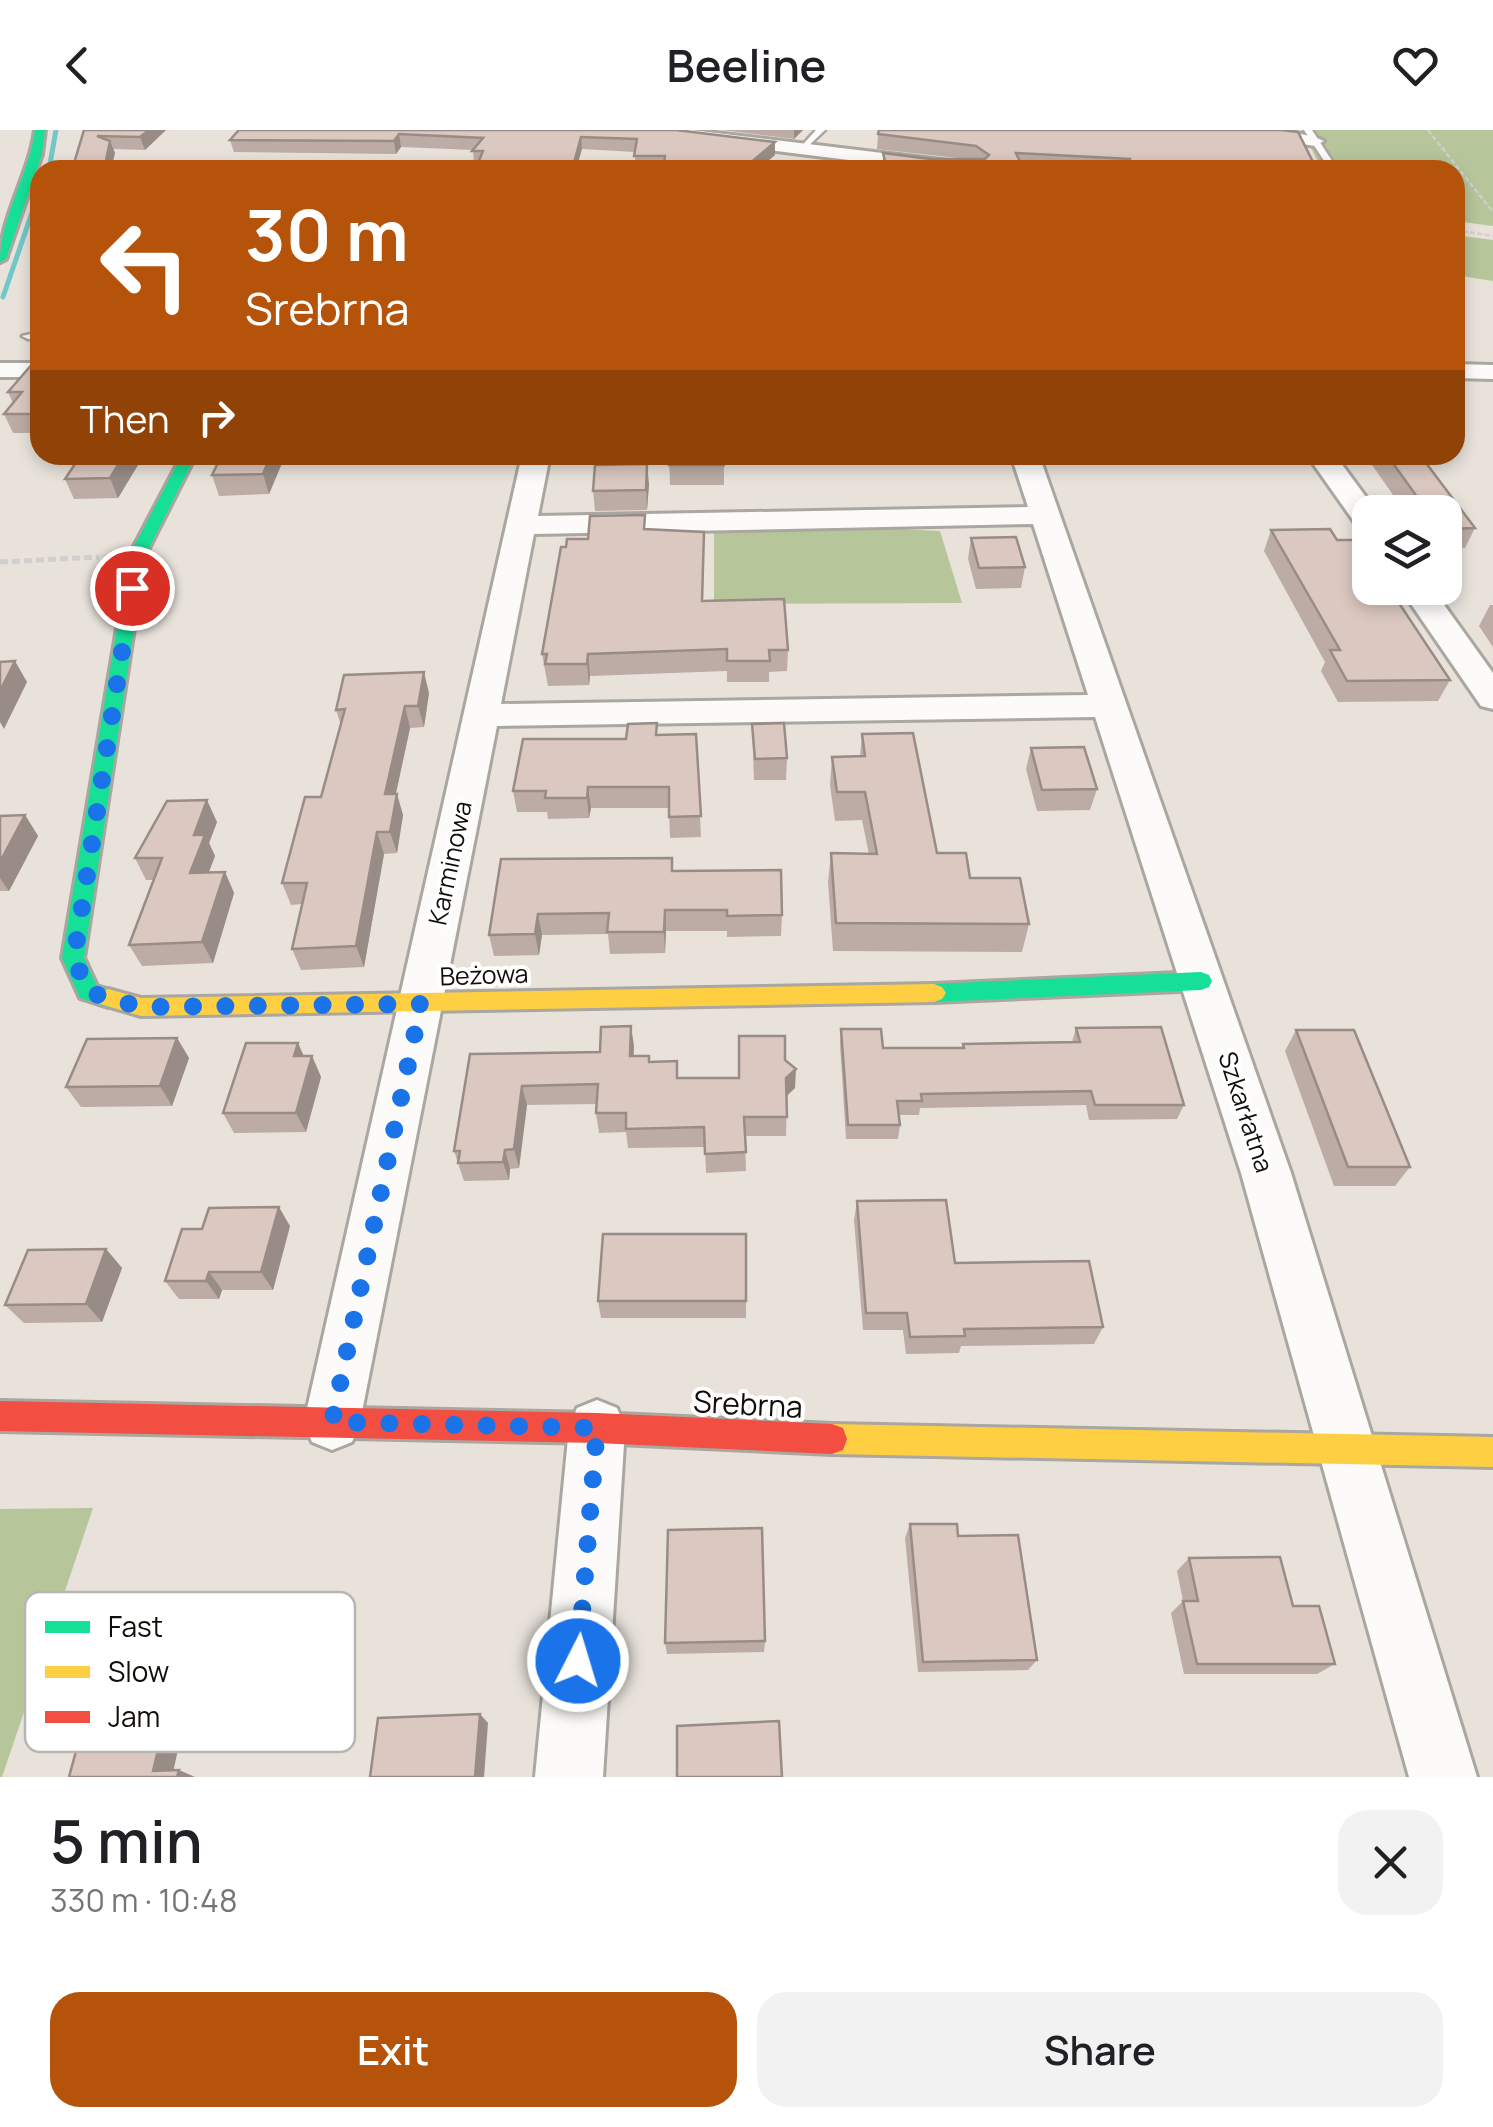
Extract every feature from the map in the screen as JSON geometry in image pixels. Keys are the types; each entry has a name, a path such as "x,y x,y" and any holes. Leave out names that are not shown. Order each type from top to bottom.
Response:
{"street":[{"path":"34,160 41,141 40,130"},
{"path":"648,130 882,160"},
{"path":"1241,130 1312,136"},
{"path":"0,259 30,173"},
{"path":"0,370 30,370"},
{"path":"1465,371 1493,372"},
{"name":"Beżowa","path":"183,465 137,556 74,958 88,992 140,1007 1010,991 1201,981"},
{"name":"Karminowa","path":"332,1422 534,465"},
{"name":"Szkarłatna","path":"1028,465 1266,1173 1443,1777"},
{"path":"1328,465 1352,499"},
{"path":"522,525 1046,515"},
{"path":"1428,605 1493,698"},
{"path":"481,715 1108,706"},
{"name":"Srebrna","path":"0,1416 597,1428 882,1441 1493,1452"},
{"path":"569,1777 597,1428"}],"lane":[{"path":"800,148 821,130"},
{"path":"1312,136 1328,160"}],"path":[{"path":"1428,130 1452,160"},
{"path":"1465,177 1493,212"},
{"path":"1465,232 1493,236"},
{"path":"0,562 137,556"}],"green space":[{"path":"1302,130 1493,130 1493,226 1465,222 1465,160 1317,160"},
{"path":"1465,236 1493,240 1493,281 1465,277"},
{"path":"761,522 940,531 962,603 714,604 714,524"},
{"path":"93,1508 65,1592 25,1592 25,1709 2,1777 0,1777 0,1509"}],"building":[{"path":"84,130 149,130 140,137 97,136 110,141 106,160 75,160"},
{"path":"239,130 676,130 775,142 754,160 664,160 665,156 634,156 637,139 581,137 575,160 479,160 483,151 472,151 483,138 399,134 394,141 230,140"},
{"path":"879,130 1281,130 1298,132 1312,160 1130,160 1016,153 1019,160 885,160 883,153 930,159 985,159 989,155 976,146 878,134"},
{"path":"30,367 30,414 4,414 22,392 8,392"},
{"path":"74,465 118,465 110,478 65,479"},
{"path":"217,465 267,465 263,474 212,475"},
{"path":"595,465 647,465 646,490 593,491"},
{"path":"1394,465 1428,465 1450,495 1416,495"},
{"path":"1462,511 1475,528 1462,528"},
{"path":"645,515 644,529 704,532 702,601 784,599 788,650 769,650 770,661 727,661 727,649 588,654 587,664 545,664 547,654 542,654 561,547 566,547 567,539 588,539 590,516"},
{"path":"1330,529 1337,540 1352,540 1352,605 1400,605 1450,680 1347,681 1330,650 1340,650 1271,530"},
{"path":"1016,537 1025,567 979,568 971,538"},
{"path":"15,661 0,691 0,662"},
{"path":"424,672 418,706 405,706 385,794 397,794 390,832 377,832 356,946 292,949 307,883 282,883 305,797 321,797 345,709 336,710 344,675"},
{"path":"657,723 656,735 696,734 701,816 669,817 669,787 588,787 587,798 545,798 546,791 513,791 523,739 626,739 628,724"},
{"path":"784,723 787,758 755,759 752,724"},
{"path":"913,733 937,853 966,853 970,878 1020,878 1029,924 836,923 831,853 877,854 865,792 837,792 832,757 865,756 862,734"},
{"path":"1084,747 1097,789 1042,790 1031,748"},
{"path":"207,800 194,835 205,835 190,873 225,872 202,942 129,945 162,858 135,858 167,801"},
{"path":"25,815 0,862 0,816"},
{"path":"672,858 672,871 781,870 782,915 727,916 727,910 665,910 664,932 607,932 609,913 538,914 535,934 489,935 501,859"},
{"path":"631,1026 630,1056 649,1056 649,1062 677,1061 677,1078 739,1078 739,1036 785,1036 785,1060 796,1069 786,1078 787,1117 744,1117 746,1152 705,1154 704,1127 626,1129 626,1113 596,1113 598,1084 522,1086 514,1149 505,1150 503,1162 458,1163 460,1151 454,1151 470,1054 600,1052 601,1027"},
{"path":"1161,1027 1184,1105 1095,1105 1091,1091 921,1094 922,1101 897,1101 900,1125 848,1125 841,1029 881,1029 883,1048 964,1048 963,1044 1080,1042 1076,1028"},
{"path":"1296,1030 1354,1030 1410,1167 1348,1167"},
{"path":"177,1038 160,1086 66,1087 87,1039"},
{"path":"246,1043 298,1043 294,1056 312,1056 296,1113 223,1113"},
{"path":"946,1200 955,1263 1089,1261 1103,1327 964,1329 965,1336 910,1337 907,1313 866,1313 857,1201"},
{"path":"279,1207 261,1272 209,1272 206,1281 165,1281 182,1229 202,1229 209,1208"},
{"path":"603,1234 746,1234 746,1301 598,1301"},
{"path":"106,1249 86,1304 5,1305 28,1250"},
{"path":"910,1524 957,1524 958,1536 1018,1535 1037,1660 923,1662"},
{"path":"762,1528 765,1641 665,1643 668,1530"},
{"path":"1280,1557 1293,1606 1319,1606 1335,1664 1197,1664 1183,1601 1198,1601 1189,1558"},
{"path":"480,1714 475,1777 370,1777 378,1718"},
{"path":"779,1721 782,1777 677,1777 677,1726"},
{"path":"76,1752 158,1752 153,1771 179,1770 177,1777 69,1777"}],"waterway":[{"path":"51,160 56,130"},
{"path":"3,297 30,218"}],"traffic: fast":[{"path":"35,160 40,130"},
{"path":"0,259 30,174"},
{"path":"108,998 88,992 73,958 137,556 184,465"},
{"path":"934,993 1201,981"}],"traffic: slow":[{"path":"108,998 141,1007 934,993"},
{"path":"832,1439 1493,1452"}],"traffic: jam":[{"path":"0,1416 597,1428 832,1439"}],"route":[{"path":"132,588 74,958 88,992 140,1007 421,1004 332,1422 597,1428 578,1661"}]}
